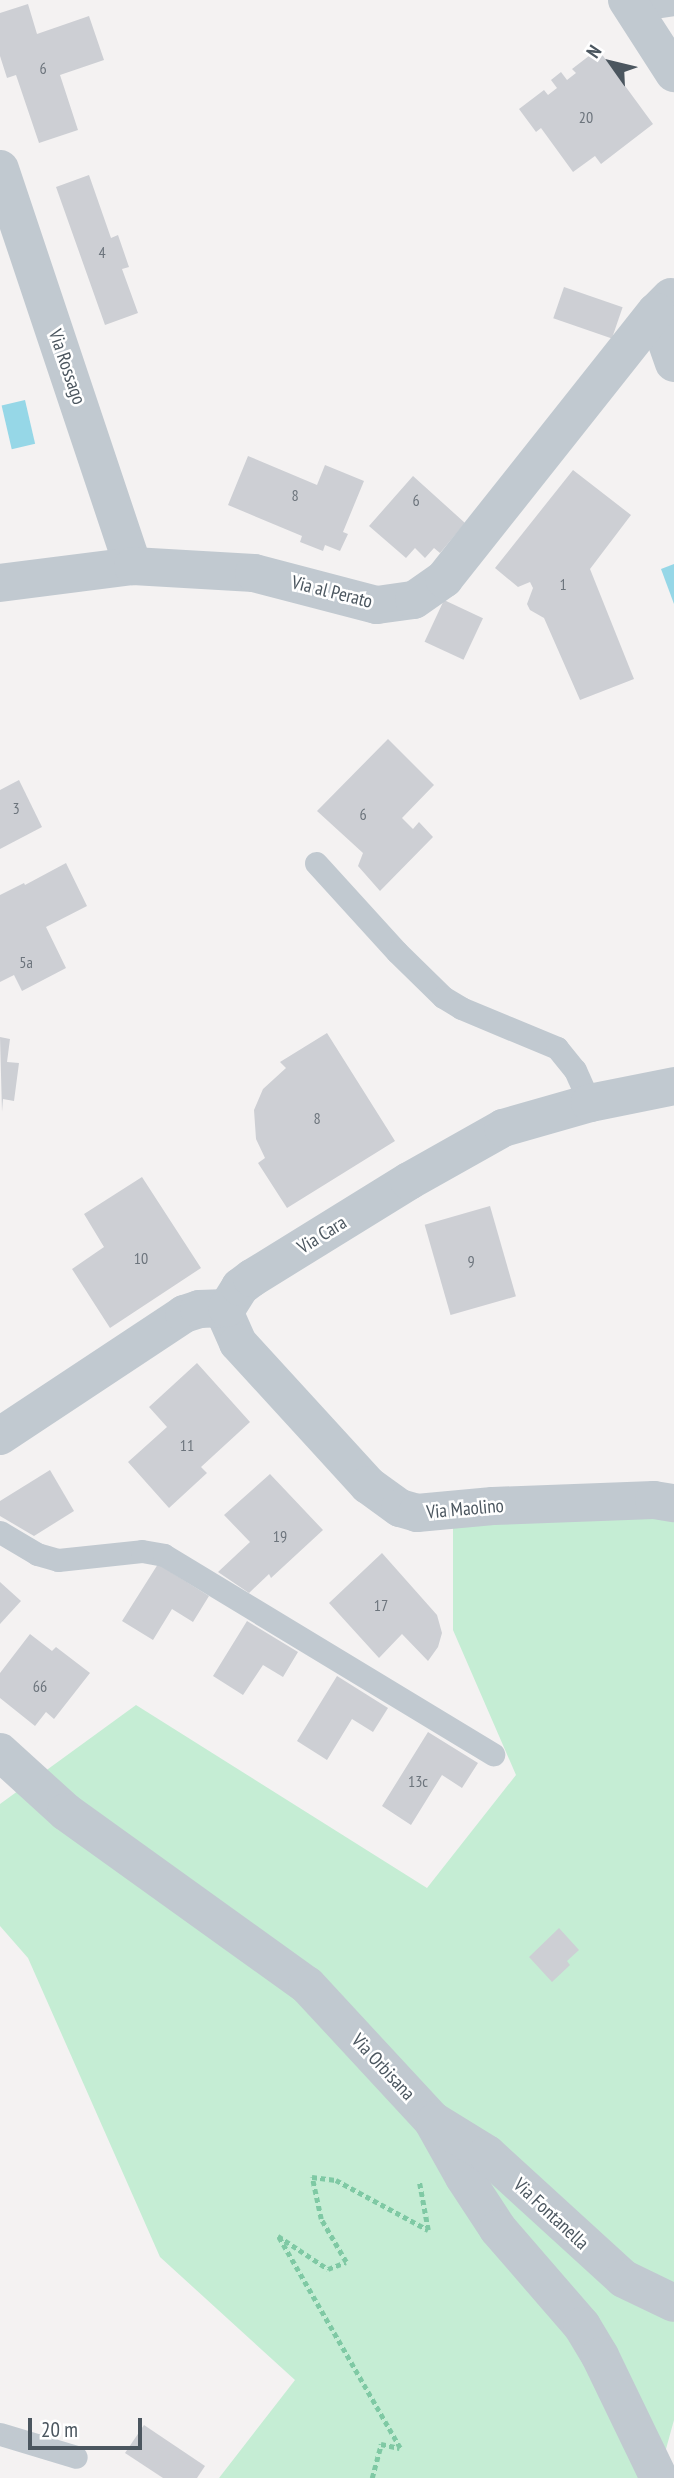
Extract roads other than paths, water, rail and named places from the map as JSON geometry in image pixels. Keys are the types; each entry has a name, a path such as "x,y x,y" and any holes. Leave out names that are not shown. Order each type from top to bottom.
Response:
{"street":[{"path":"631,3 674,73"},
{"name":"Via Rossago","path":"0,169 133,566"},
{"path":"665,303 674,363"},
{"name":"Via al Perato","path":"0,583 133,566 254,573 377,605 414,600 444,579 665,303"},
{"name":"Via Cara","path":"227,1308 240,1287 253,1278 462,1150 503,1128 590,1102 674,1086"},
{"path":"0,1436 184,1314 200,1309 227,1308"},
{"name":"Via Maolino","path":"227,1308 227,1318 238,1343 368,1485 400,1508 417,1513 494,1506 654,1500 674,1503"},
{"name":"Via Orbisana","path":"0,1752 66,1812 307,1984 432,2120 498,2229 582,2326 600,2356 659,2478"},
{"name":"Via Fontanella","path":"432,2120 487,2154 624,2279 674,2303"}],"lane":[{"path":"631,3 674,4"},
{"path":"316,863 443,997 461,1008 556,1048 575,1070 590,1102"},
{"path":"0,1532 37,1554 58,1560 142,1550 164,1555 493,1754"},
{"path":"0,2434 76,2456"}],"water":[{"path":"25,400 35,444 12,449 2,405"},
{"path":"674,564 674,604 661,569"}]}
